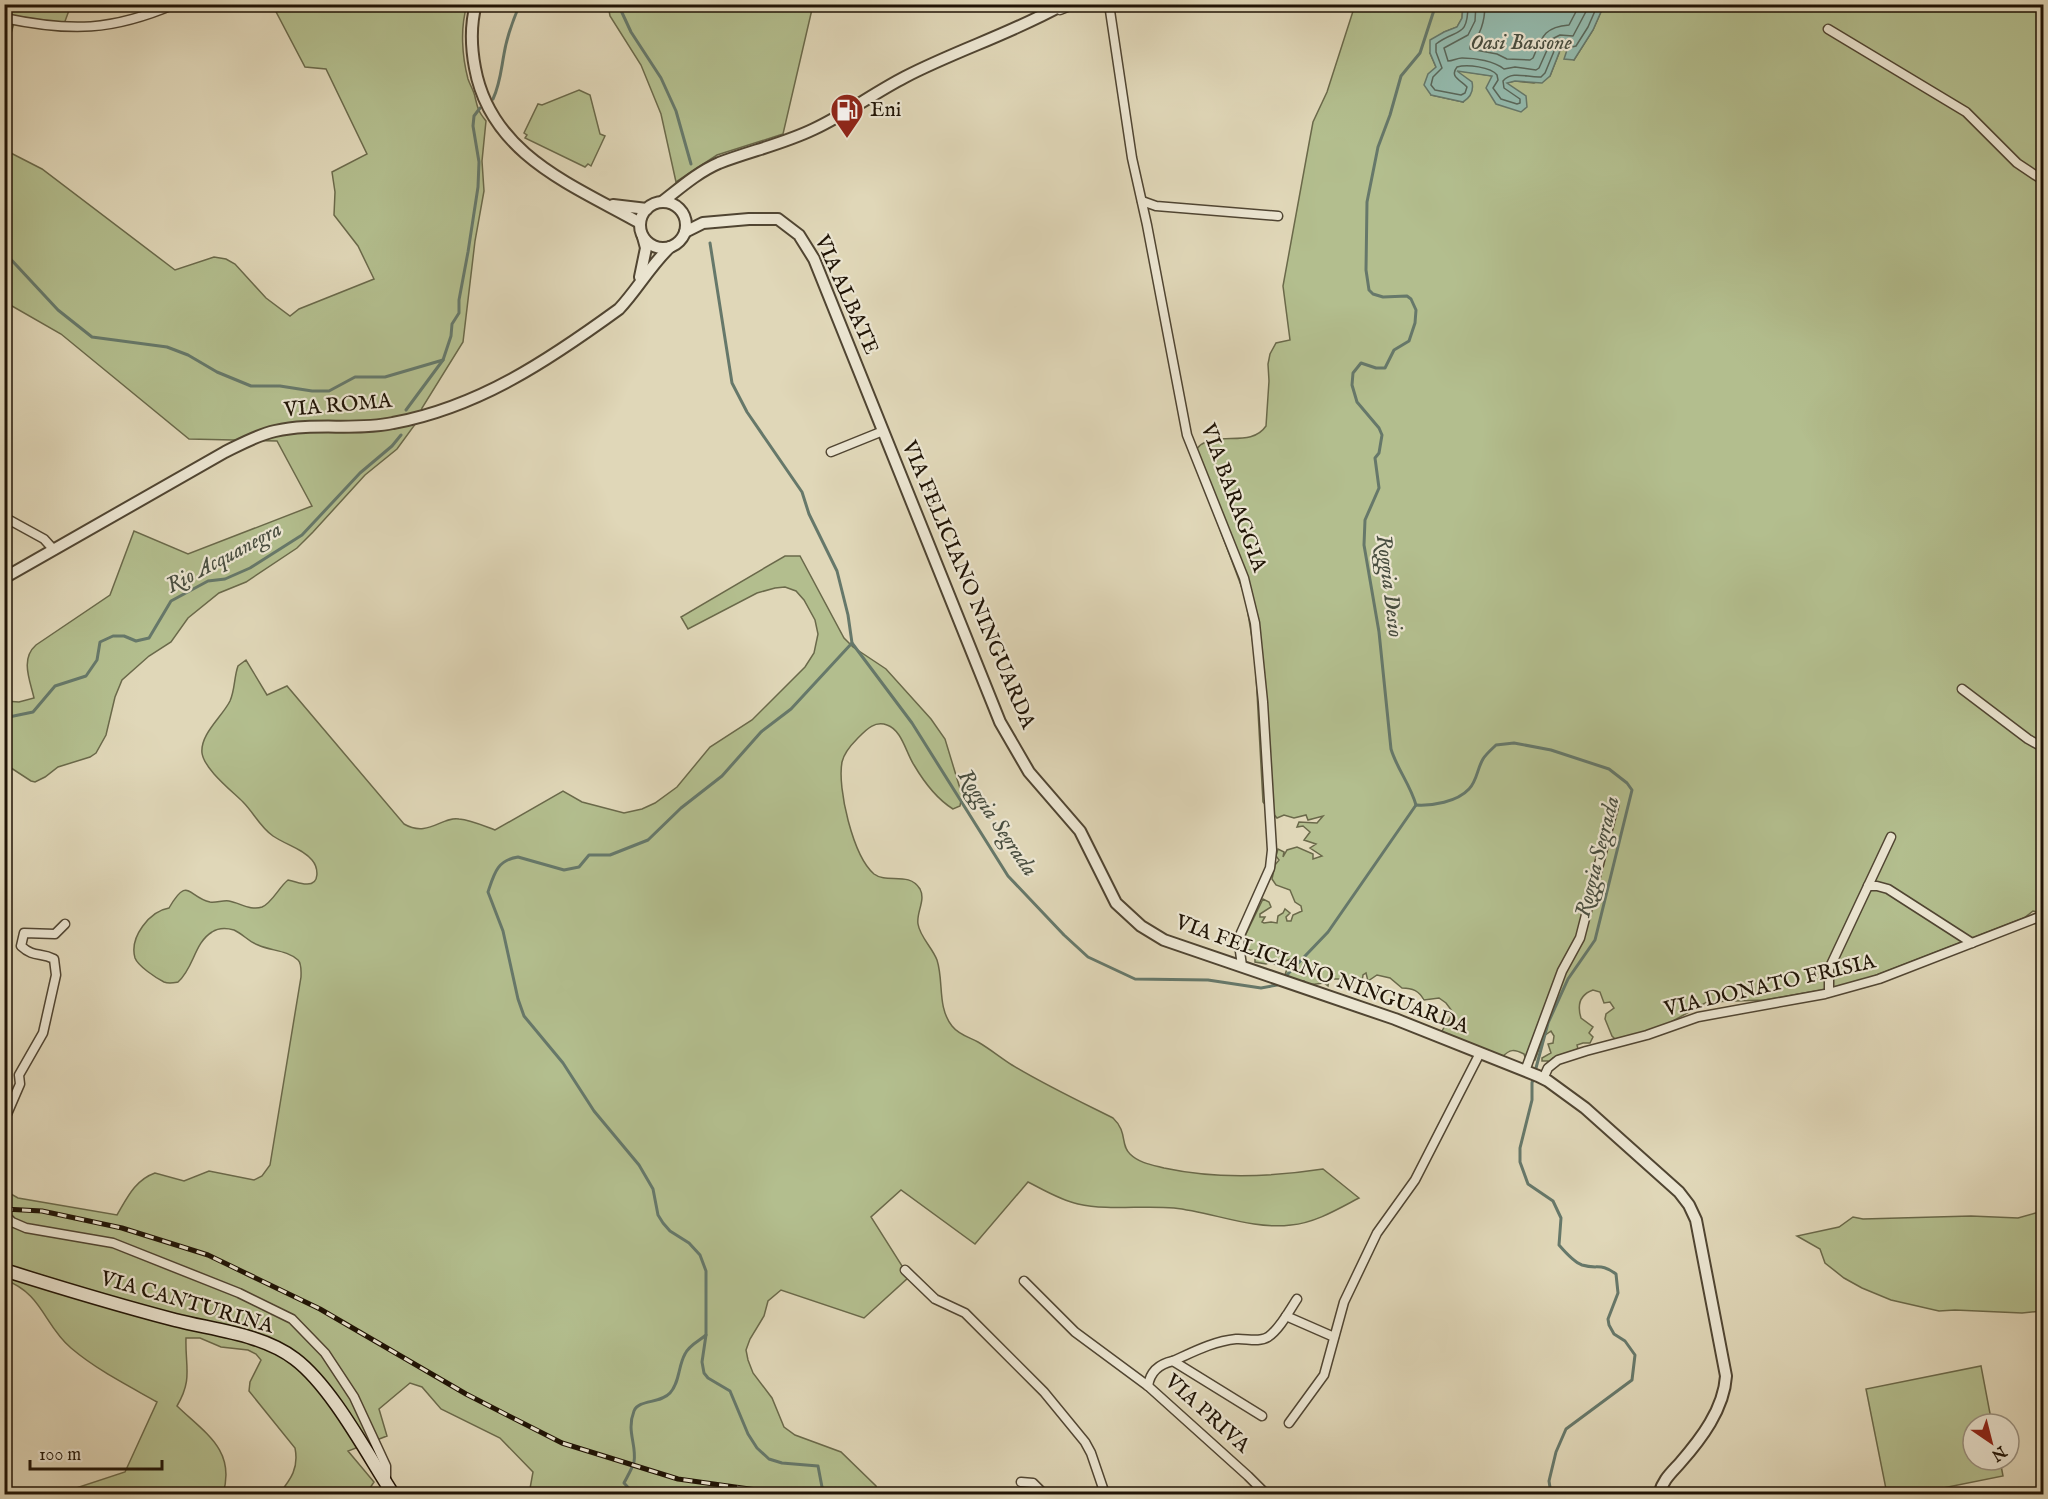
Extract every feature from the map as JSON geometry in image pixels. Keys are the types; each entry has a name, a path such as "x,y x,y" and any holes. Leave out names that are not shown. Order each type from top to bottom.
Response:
{"main road":[{"name":"VIA CANTURINA","path":"6,1271 174,1320 246,1337 285,1352 312,1375 328,1394 390,1489"}],"street":[{"path":"4,18 65,28 90,27 124,22 175,4"},
{"path":"476,4 471,35 472,54 483,96 492,114 517,147 531,159 572,187 640,223"},
{"path":"1045,15 1064,4"},
{"path":"662,202 703,171 812,130 848,112 904,78 1045,15 1075,4"},
{"name":"VIA BARAGGIA","path":"1107,5 1132,158 1187,435 1244,579 1255,623 1263,702 1272,850 1270,868 1241,933 1239,944 1242,966"},
{"path":"1828,28 1966,112 2017,163 2043,181"},
{"path":"683,215 669,203 654,204 642,215 640,223 643,236 655,246 670,247 676,243 685,232 683,215 680,199 687,183"},
{"path":"1142,201 1156,206 1278,216"},
{"path":"606,204 647,209"},
{"name":"VIA ALBATE","path":"683,215 703,223"},
{"name":"VIA ALBATE","path":"685,232 703,223 778,219 799,235 814,259 883,431"},
{"name":"VIA ROMA","path":"637,286 643,266 645,248 643,236"},
{"name":"VIA ROMA","path":"4,579 218,456 258,437 275,431 297,428 391,424 431,414 499,387 529,371 605,319 623,304 650,267 670,247"},
{"path":"831,452 883,431"},
{"name":"VIA FELICIANO NINGUARDA","path":"883,431 1000,722 1029,772 1080,831 1116,903 1141,926 1164,940 1395,1019 1534,1074 1585,1108 1679,1192 1689,1204 1696,1220 1726,1376 1725,1390 1704,1433 1666,1477 1659,1494"},
{"path":"4,517 36,533 54,550"},
{"path":"1962,689 2043,748"},
{"path":"1534,1074 1562,971 1580,938 1614,806"},
{"path":"1829,992 1829,969 1891,837"},
{"path":"1868,886 1888,889 1972,943"},
{"name":"VIA DONATO FRISIA","path":"1534,1074 1548,1068 1558,1060 1647,1035 1698,1017 1829,992 1879,979 2039,917 2043,918"},
{"path":"4,1121 20,1084 19,1075 43,1033 56,975 54,959 30,954 21,946 24,933 55,934 64,924"},
{"path":"1289,1423 1324,1375 1344,1302 1377,1233 1415,1180 1480,1053"},
{"path":"6,1216 12,1222 26,1228 113,1243 239,1293 292,1319 325,1353 354,1397 386,1466 390,1489"},
{"path":"905,1270 935,1299 965,1313 1044,1392 1085,1442 1105,1494"},
{"path":"1024,1281 1075,1332 1148,1386"},
{"path":"1173,1361 1214,1344 1236,1339 1260,1340 1268,1337 1297,1299"},
{"path":"1286,1316 1334,1337"},
{"name":"VIA PRIVA","path":"1262,1416 1173,1361 1161,1365 1151,1376 1148,1386 1266,1494"},
{"path":"1021,1482 1033,1483 1044,1494"}],"green space":[{"path":"276,4 467,5 463,32 464,61 478,107 486,121 482,161 484,191 475,241 463,342 422,408 419,419 397,449 365,475 297,548 246,582 219,593 188,618 171,642 149,656 122,680 115,697 106,735 96,753 58,767 35,782 31,781 5,764 5,701 19,702 34,698 27,663 31,651 36,645 110,595 134,531 188,554 312,506 277,441 189,439 61,334 5,302 5,150 42,169 175,270 214,257 226,259 235,264 266,298 290,316 299,309 374,279 358,246 334,215 335,192 332,172 367,154 326,69 305,67 273,6"},
{"path":"711,4 716,7 716,4 813,5 783,134 717,155 676,182 661,114 641,65 610,16 608,5"},
{"path":"5,5 71,5 64,24 16,16 5,54"},
{"path":"1355,5 1463,5 1462,18 1457,27 1444,32 1430,53 1436,67 1431,95 1463,102 1455,70 1493,76 1506,83 1515,81 1534,83 1550,76 1561,48 1567,50 1574,60 1593,30 1604,5 2043,5 2043,913 2033,911 2024,918 1851,985 1764,1000 1707,1002 1662,1027 1616,1040 1605,1019 1606,1014 1614,1008 1610,1002 1604,1003 1600,992 1593,990 1582,998 1579,1005 1581,1018 1593,1027 1589,1033 1593,1037 1590,1043 1577,1045 1578,1049 1553,1058 1548,1064 1548,1061 1542,1061 1542,1058 1551,1053 1548,1044 1553,1043 1554,1036 1551,1031 1544,1036 1535,1060 1526,1060 1524,1054 1515,1051 1510,1051 1502,1057 1445,1035 1442,1031 1452,1011 1439,998 1424,1000 1420,994 1402,988 1390,978 1377,975 1368,981 1366,973 1363,975 1362,982 1356,978 1353,984 1339,979 1329,979 1328,986 1324,983 1308,985 1304,981 1294,981 1285,975 1290,959 1276,965 1271,962 1266,964 1255,962 1255,951 1245,949 1244,938 1263,899 1269,902 1271,907 1260,914 1260,917 1265,917 1262,922 1264,923 1277,923 1278,916 1285,909 1290,913 1286,917 1287,921 1291,921 1293,915 1302,911 1290,890 1276,885 1272,879 1275,865 1279,860 1276,856 1278,849 1284,852 1283,857 1287,850 1297,847 1313,854 1313,859 1322,856 1310,848 1316,844 1304,840 1310,832 1303,826 1297,827 1299,822 1317,823 1323,816 1308,820 1306,815 1294,818 1284,815 1277,818 1263,802 1255,656 1245,596 1192,455 1201,445 1210,441 1253,436 1266,426 1270,354 1276,343 1290,340 1283,286 1313,122 1327,92"},
{"path":"579,90 590,95 600,134 605,136 591,166 588,164 585,167 525,138 527,135 524,133 538,104 542,105"},
{"path":"785,556 800,556 844,638 853,647 886,669 931,719 945,739 962,795 960,806 953,809 927,784 911,760 900,737 887,725 874,725 854,742 844,756 841,774 848,821 859,853 866,865 879,877 910,880 922,893 918,924 937,960 944,1011 952,1026 961,1034 978,1042 1024,1072 1113,1118 1121,1128 1125,1147 1142,1162 1183,1172 1223,1175 1283,1174 1323,1169 1359,1198 1309,1221 1276,1226 1247,1223 1174,1208 1102,1207 1078,1204 1028,1182 975,1244 901,1190 871,1217 909,1277 864,1318 781,1290 768,1301 764,1316 746,1350 753,1373 772,1398 784,1427 795,1435 841,1452 876,1486 879,1494 529,1494 533,1472 500,1438 441,1409 422,1387 410,1383 379,1409 387,1436 348,1451 374,1482 366,1494 279,1494 293,1473 296,1455 295,1448 249,1391 250,1382 261,1360 248,1350 221,1347 200,1338 186,1338 187,1380 177,1406 207,1434 222,1454 226,1479 223,1494 58,1494 125,1472 157,1402 102,1370 71,1348 54,1330 35,1301 17,1286 5,1280 4,1190 18,1198 117,1215 137,1185 155,1173 184,1181 209,1171 254,1180 262,1176 270,1165 301,977 299,962 289,954 255,944 234,930 220,929 212,932 201,942 188,970 178,982 169,983 143,968 135,958 134,950 138,934 148,920 169,908 180,892 185,890 210,902 229,901 258,908 269,902 288,880 311,884 316,879 317,871 312,860 304,852 268,832 243,802 213,773 204,759 202,746 204,739 230,701 238,666 246,660 267,695 287,686 404,824 413,828 427,828 447,820 459,819 495,830 563,791 582,802 624,813 655,803 677,787 710,747 752,720 805,667 814,653 818,634 815,620 796,591 785,587 757,593 688,629 681,617"},
{"path":"2043,1211 2043,1311 2022,1313 1939,1311 1891,1300 1844,1278 1825,1263 1820,1249 1797,1236 1839,1227 1853,1217 1863,1219 1971,1216 2018,1218"},
{"path":"1981,1366 1990,1412 1961,1412 1961,1472 2002,1472 2003,1476 1913,1494 1887,1494 1866,1389"}],"water":[{"name":"Oasi Bassone","path":"1463,4 1604,5 1593,30 1574,60 1564,59 1567,50 1561,48 1550,76 1542,83 1515,81 1507,83 1526,96 1527,107 1521,112 1496,104 1486,88 1492,76 1457,71 1472,82 1471,94 1463,102 1431,95 1424,85 1428,74 1436,67 1430,53 1430,40 1457,27 1462,18"}],"waterway":[{"name":"Rio Acquanegra","path":"493,99 499,82 505,47 520,4"},
{"path":"618,4 631,32 661,78 676,111 691,164"},
{"name":"Roggia Desio","path":"1416,805 1391,749 1379,632 1364,545 1365,520 1379,488 1375,458 1379,453 1382,435 1379,428 1357,402 1352,385 1353,373 1361,363 1376,368 1385,368 1394,350 1409,341 1415,323 1416,310 1407,296 1383,297 1369,290 1366,270 1367,202 1378,147 1401,76 1420,53 1436,4"},
{"name":"Rio Acquanegra","path":"406,410 443,360 451,336 452,324 459,313 459,300 478,187 479,162 473,126 474,116 480,108"},
{"name":"Roggia Segrada","path":"710,243 732,383 747,412 802,492 809,514 837,571 852,643 912,723 1008,876 1088,957 1135,979 1208,980 1261,988 1279,983"},
{"name":"Rio Acquanegra","path":"4,252 58,310 92,337 167,347 251,386 280,386 329,391 355,377 385,377 443,360"},
{"name":"Rio Acquanegra","path":"4,718 33,712 55,686 86,676 97,660 100,642 113,636 124,636 136,641 149,638 171,601 208,581 225,579 250,568 302,535 360,473 392,446 401,435"},
{"path":"828,1494 822,1487 818,1466 782,1463 769,1459 757,1448 748,1434 730,1391 708,1378 704,1373 702,1362 706,1335 706,1271 700,1255 689,1243 670,1231 663,1223 658,1215 653,1189 639,1165 594,1111 563,1063 524,1016 503,931 488,892 497,869 505,861 511,859 518,857 564,870 579,867 589,855 610,855 648,840 681,808 722,776 761,732 791,709 852,643"},
{"name":"Roggia Segrada","path":"1416,805 1429,805 1458,797 1472,786 1484,757 1496,745 1514,743 1551,750 1609,769 1632,790 1595,940 1568,979 1548,1023 1532,1083 1532,1100 1520,1148 1520,1162 1528,1184 1553,1201 1561,1218 1559,1245 1579,1264 1606,1268 1616,1274 1618,1293 1608,1319 1609,1325 1614,1334 1625,1341 1635,1355 1632,1380 1566,1429 1556,1452 1549,1481 1551,1494"},
{"name":"Roggia Segrada","path":"1284,978 1328,932 1416,805"},
{"path":"634,1494 624,1483 635,1456 631,1431 634,1411 640,1405 661,1399 670,1393 676,1384 687,1351 706,1335"}],"railway":[{"path":"4,1209 42,1211 122,1228 208,1255 320,1309 466,1394 562,1443 678,1479 778,1493 804,1494"}],"place":[{"name":"Eni","path":"847,139"}]}
